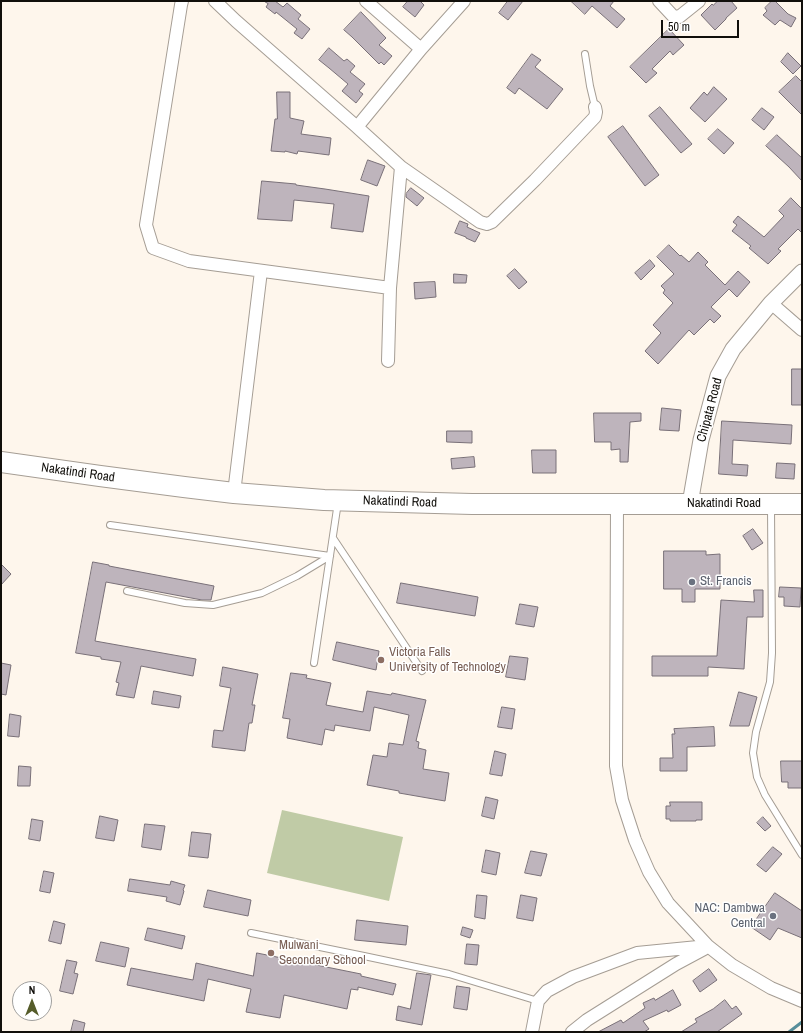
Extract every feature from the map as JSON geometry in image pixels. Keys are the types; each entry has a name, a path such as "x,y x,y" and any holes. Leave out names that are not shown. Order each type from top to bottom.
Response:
{"highway":[{"name":"Nakatindi Road","path":"1,462 100,476 234,492 339,500 472,504 802,504"}],"street":[{"path":"182,1 146,225 153,248 188,260 390,288"},
{"path":"215,1 401,167 480,222 487,224 492,222 535,180 594,117 596,112 595,107"},
{"path":"366,1 421,49"},
{"path":"357,127 421,49 464,1"},
{"path":"659,1 673,16 676,17 681,16 699,1"},
{"path":"388,361 390,288 401,167"},
{"path":"234,492 261,271"},
{"name":"Chipata Road","path":"690,504 701,440 718,376 732,350 771,303 802,272"},
{"path":"771,303 802,330"},
{"path":"618,505 616,766 622,800 635,840 649,872 668,903 708,946 732,964 771,988 801,1000"},
{"path":"532,1032 538,1001 547,990 573,977 637,953 708,946"},
{"path":"572,1032 587,1020 669,968 708,946"}],"lane":[{"path":"585,54 595,107"},
{"path":"314,663 339,500"},
{"path":"771,504 772,653 770,682 756,732 753,753 757,777 762,789 802,855"},
{"path":"110,526 330,556"},
{"path":"333,538 422,672"},
{"path":"127,591 185,603 213,605 262,593 297,576 330,556"},
{"path":"252,933 449,974 538,1001"}],"green space":[{"path":"282,810 403,837 389,901 267,873"}],"building":[{"path":"264,1 275,1 283,7 287,3 301,15 298,19 310,29 302,39 294,33 297,29 276,12 275,14 266,7 268,4"},
{"path":"408,1 420,1 424,5 415,17 403,7"},
{"path":"508,1 523,1 508,20 499,13"},
{"path":"571,1 614,1 610,6 625,19 617,28 592,6 585,14"},
{"path":"718,1 731,1 737,8 715,30 701,15 712,4 713,5"},
{"path":"772,1 775,1 788,14 796,18 791,27 780,20 775,25 763,15 767,11 765,8"},
{"path":"361,12 386,38 379,45 392,56 384,65 381,62 379,64 344,30"},
{"path":"669,29 684,45 673,55 670,51 652,69 657,73 646,83 630,67"},
{"path":"329,48 344,61 347,59 355,66 350,72 365,84 359,91 363,94 356,103 342,91 348,84 319,60"},
{"path":"788,53 801,66 793,74 781,62"},
{"path":"532,54 541,60 535,67 563,89 547,109 519,88 515,94 507,88"},
{"path":"796,76 802,82 802,115 779,92"},
{"path":"714,87 727,99 705,122 690,108 704,92 707,95"},
{"path":"277,92 290,92 290,118 304,121 301,134 331,138 329,155 298,151 297,154 285,151 271,151 275,119 277,119"},
{"path":"660,107 692,144 681,153 649,116"},
{"path":"762,108 774,117 764,130 752,120"},
{"path":"623,126 659,175 645,186 608,137"},
{"path":"718,129 734,143 724,154 708,139"},
{"path":"777,135 802,158 802,181 766,146"},
{"path":"368,160 385,166 377,186 361,180"},
{"path":"262,181 296,184 369,196 363,232 331,228 334,204 294,200 292,221 258,219"},
{"path":"411,188 424,198 417,206 406,197 406,194"},
{"path":"791,198 802,209 802,233 798,229 778,249 781,251 768,264 749,248 751,246 732,231 737,225 733,222 738,216 764,237 784,216 779,211"},
{"path":"460,221 468,224 467,227 480,233 475,242 455,233"},
{"path":"669,245 680,256 681,255 689,262 698,252 708,262 705,265 725,285 738,271 750,282 737,297 729,289 711,307 721,316 714,323 710,319 694,335 689,330 658,364 645,351 661,333 653,325 673,303 663,293 665,290 661,286 674,274 657,257"},
{"path":"650,260 655,266 641,280 635,273"},
{"path":"515,269 527,282 519,289 507,276"},
{"path":"454,274 467,275 466,283 454,283"},
{"path":"435,282 436,297 415,299 414,283"},
{"path":"792,369 802,369 802,405 792,405"},
{"path":"662,408 681,410 679,431 660,430"},
{"path":"594,413 641,413 641,421 630,422 628,462 620,462 620,449 611,450 611,442 595,442"},
{"path":"722,421 792,425 791,444 733,440 732,464 748,465 747,476 719,474"},
{"path":"447,431 472,431 472,443 447,442"},
{"path":"532,450 556,450 556,473 533,473"},
{"path":"474,457 475,467 452,469 451,459"},
{"path":"777,463 795,464 794,479 776,478"},
{"path":"753,529 763,543 752,550 743,536"},
{"name":"St. Francis","path":"664,551 706,551 706,555 720,554 720,589 695,589 695,602 682,602 682,589 664,589"},
{"path":"93,562 214,586 211,600 202,600 106,582 95,641 196,659 193,676 141,666 134,698 116,695 119,683 116,682 121,662 76,653"},
{"path":"1,564 11,574 1,585"},
{"path":"401,583 478,597 475,616 397,603"},
{"path":"780,587 801,588 800,607 784,606 784,597 779,597"},
{"path":"754,590 763,590 763,617 747,617 744,669 708,667 708,676 652,676 652,656 717,656 721,600 754,602"},
{"path":"520,604 538,607 534,627 516,624"},
{"path":"337,642 379,651 376,670 333,660"},
{"path":"510,656 528,658 525,680 506,677"},
{"path":"1,663 11,665 6,695 1,694"},
{"path":"223,667 258,674 252,705 255,705 252,723 249,723 245,751 212,747 214,730 223,731 231,688 220,686"},
{"path":"291,673 307,675 306,678 331,683 326,705 363,712 367,691 391,695 392,693 426,700 416,741 419,742 418,748 426,750 423,769 449,773 445,801 399,793 399,791 367,785 373,755 387,757 389,743 403,745 409,715 374,707 370,731 335,725 334,731 325,729 322,745 287,738 290,719 283,718"},
{"path":"154,691 181,696 179,708 152,704"},
{"path":"739,692 757,697 749,726 730,726"},
{"path":"502,707 515,709 512,729 498,727"},
{"path":"10,714 21,716 19,737 8,736"},
{"path":"714,727 715,746 687,747 687,771 660,771 660,758 673,758 672,734 675,734 674,729"},
{"path":"495,751 506,754 502,776 490,774"},
{"path":"781,761 802,761 802,788 788,788 788,782 782,782"},
{"path":"19,766 31,767 30,786 18,786"},
{"path":"486,797 498,800 494,819 482,816"},
{"path":"670,802 702,802 702,820 670,821 670,819 666,819 666,806 670,806"},
{"path":"100,816 118,820 114,841 96,838"},
{"path":"763,817 771,826 765,831 757,823"},
{"path":"32,819 43,821 40,841 29,839"},
{"path":"145,824 165,826 161,850 142,847"},
{"path":"192,832 211,834 208,858 189,856"},
{"path":"773,847 782,854 766,872 757,865"},
{"path":"486,850 500,853 496,875 482,872"},
{"path":"531,851 547,854 541,876 525,873"},
{"path":"44,871 54,873 50,893 40,891"},
{"path":"130,879 170,885 171,881 185,885 180,905 166,901 167,897 128,891"},
{"path":"208,890 251,900 248,916 204,907"},
{"name":"NAC: Dambwa Central","path":"775,893 802,911 802,938 778,928 770,940 751,927"},
{"path":"477,895 487,896 485,919 475,917"},
{"path":"521,895 537,898 533,921 517,918"},
{"path":"357,920 408,926 406,945 355,940"},
{"path":"54,921 65,924 61,944 49,941"},
{"path":"463,927 473,930 470,938 461,935"},
{"path":"148,928 185,936 182,949 145,940"},
{"path":"101,942 129,948 125,967 96,961"},
{"path":"467,944 479,945 477,965 465,964"},
{"path":"257,953 361,974 361,976 396,984 393,995 358,987 358,990 351,989 347,1009 284,995 280,1018 246,1012 251,989 208,979 204,1001 127,985 131,968 193,980 196,963 253,976"},
{"path":"67,960 77,962 74,973 78,974 73,994 60,991"},
{"path":"709,969 717,980 700,992 693,981"},
{"path":"417,973 431,975 422,1025 396,1020 398,1006 410,1009"},
{"path":"457,986 470,988 467,1010 454,1008"},
{"path":"673,990 681,1005 668,1012 667,1010 643,1021 649,1029 644,1032 598,1032 621,1020 623,1023 645,1008 643,1003 654,998 655,1000"},
{"path":"725,1000 732,1009 736,1006 742,1014 717,1032 681,1032 697,1022 695,1019"},
{"path":"74,1020 85,1023 83,1032 71,1032"}],"waterway":[{"path":"789,1032 802,1022"}],"place":[{"name":"St. Francis","path":"692,582"},
{"name":"Victoria Falls University of Technology","path":"381,660"},
{"name":"NAC: Dambwa Central","path":"773,916"},
{"name":"Mulwani Secondary School","path":"271,953"}]}
